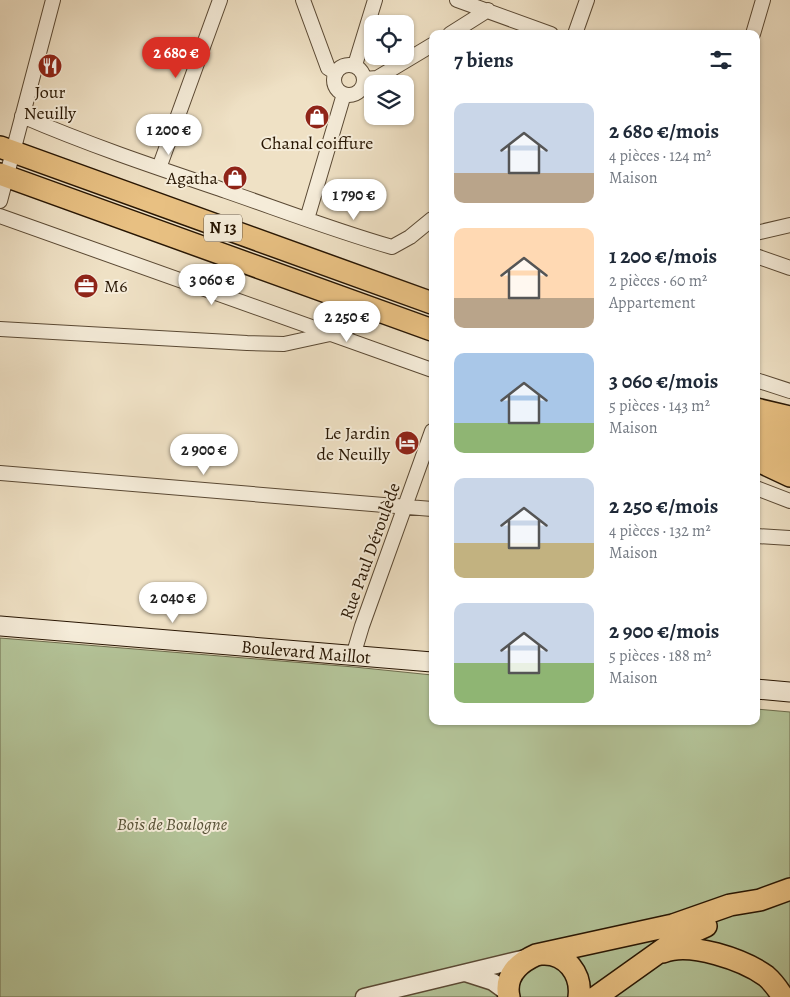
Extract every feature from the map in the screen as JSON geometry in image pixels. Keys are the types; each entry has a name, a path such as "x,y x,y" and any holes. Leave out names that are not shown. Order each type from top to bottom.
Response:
{"highway":[{"path":"760,425 790,434"},
{"path":"760,444 790,455"}],"main road":[{"name":"N 13","path":"7,150 429,302"},
{"name":"N 13","path":"3,175 429,329"},
{"path":"760,410 790,417"},
{"path":"760,462 790,476"},
{"name":"Boulevard Maillot","path":"0,626 429,662"},
{"path":"760,689 790,692"},
{"path":"596,997 684,936 734,915 760,900 790,889"},
{"path":"509,995 512,974 523,961 539,955 658,928 730,904 760,900"},
{"path":"654,956 667,950 682,948 713,954 740,963 764,975 783,997"},
{"path":"539,955 549,954 560,957 573,969 579,983 579,997"}],"street":[{"path":"0,201 7,150 22,116 53,0"},
{"path":"160,168 220,0"},
{"path":"303,0 328,68 336,73"},
{"path":"354,65 375,0"},
{"path":"456,0 540,30"},
{"path":"577,30 588,0"},
{"path":"754,30 763,0"},
{"path":"456,30 488,10"},
{"path":"382,75 429,46"},
{"path":"364,78 360,68 347,64 341,67 334,79 335,86 344,94 352,95 359,92 364,84"},
{"path":"307,219 344,94"},
{"path":"22,116 62,133 346,234 392,247 410,237 429,221"},
{"path":"0,216 429,369"},
{"path":"760,232 790,225"},
{"path":"760,257 790,268"},
{"path":"0,329 284,344 330,334 354,325 379,312"},
{"path":"760,381 790,391"},
{"name":"Rue Paul Déroulède","path":"353,656 429,440"},
{"path":"0,473 429,509"},
{"path":"760,490 790,501"},
{"path":"760,536 790,538"},
{"path":"364,997 539,955"},
{"path":"465,973 493,982 509,995"}],"green space":[{"name":"Bois de Boulogne","path":"0,638 429,675 429,725 760,725 760,709 790,712 790,997 0,997"}],"place":[{"name":"Jour Neuilly","path":"50,66"},
{"name":"Chanal coiffure","path":"317,117"},
{"name":"Agatha","path":"235,178"},
{"name":"M6","path":"86,286"},
{"name":"Le Jardin de Neuilly","path":"407,443"}]}
